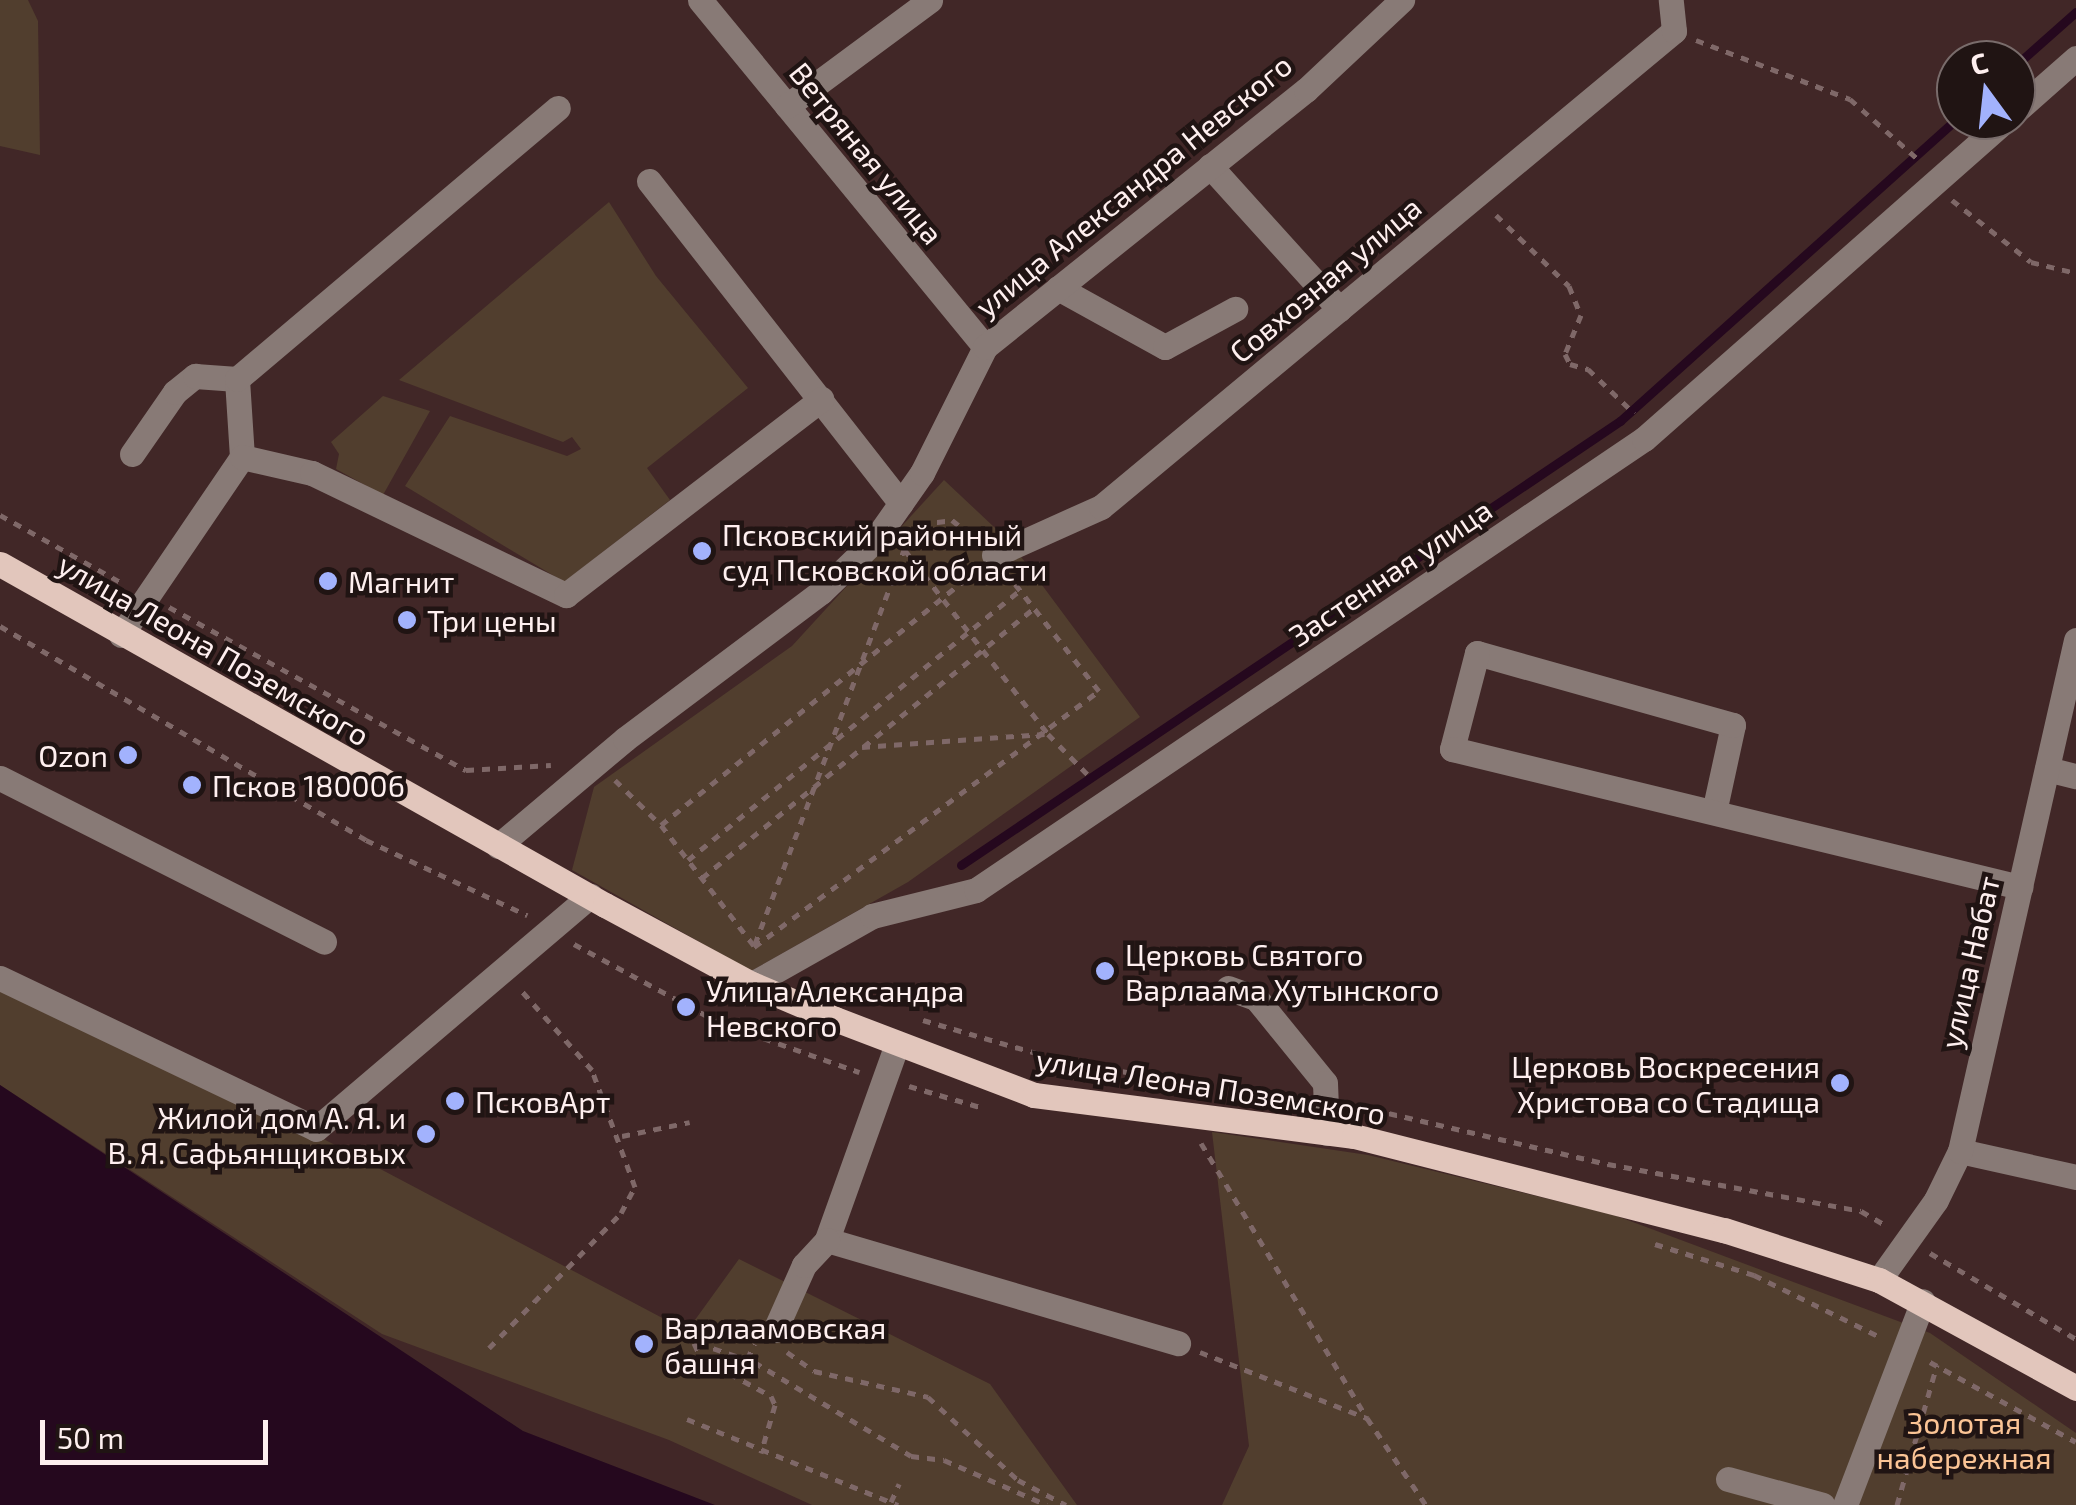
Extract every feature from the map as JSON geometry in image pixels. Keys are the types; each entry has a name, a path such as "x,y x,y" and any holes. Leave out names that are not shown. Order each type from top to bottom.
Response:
{"main road":[{"name":"улица Леона Поземского","path":"0,564 498,846 752,984 897,1044 1034,1095 1183,1127 1327,1132 1724,1230 1880,1280 2076,1388"}],"street":[{"name":"Ветряная улица","path":"700,0 985,346"},
{"path":"787,106 930,0"},
{"name":"улица Александра Невского","path":"498,846 597,762 773,634 875,540 902,502 985,346 1210,166 1402,0"},
{"name":"Совхозная улица","path":"994,555 1102,507 1475,196 1674,18"},
{"path":"2036,93 2076,58"},
{"path":"132,454 175,392 195,376 237,378 558,108"},
{"name":"Застенная улица","path":"752,984 872,916 976,890 1644,439 1931,173 1978,140"},
{"path":"1210,166 1340,309"},
{"path":"649,181 902,502"},
{"path":"1058,288 1165,346 1235,309"},
{"path":"121,635 242,457 237,378"},
{"path":"242,457 312,473 566,594 820,400"},
{"name":"улица Набат","path":"1880,1280 1911,1240 1960,1151 2076,640"},
{"path":"1714,812 1733,726 1477,653 1452,749 2020,887"},
{"path":"2047,769 2076,776"},
{"path":"0,778 324,942"},
{"path":"0,978 316,1128 590,896"},
{"path":"1228,988 1256,998 1325,1083 1327,1132"},
{"path":"775,1330 804,1265 827,1240 874,1076 897,1044"},
{"path":"1960,1151 2076,1177"},
{"path":"827,1240 1178,1343"},
{"path":"1845,1505 1923,1301"},
{"path":"1728,1480 1823,1505"}],"path":[{"path":"1674,18 1850,99 1902,139 1962,212 2031,262 2076,273"},
{"path":"1475,196 1569,286 1581,315 1565,354 1626,406"},
{"path":"754,947 1048,734 1099,691 994,555 952,520 914,526 902,502"},
{"path":"0,515 41,543 148,595 466,770 597,762 662,825 754,947 777,970"},
{"path":"754,947 909,538"},
{"path":"904,550 1048,734 1090,778"},
{"path":"662,825 994,555"},
{"path":"688,860 1019,590"},
{"path":"702,878 1034,608"},
{"path":"0,626 366,840 510,904 718,1022 874,1076 992,1110"},
{"path":"860,747 1048,734"},
{"path":"490,1348 621,1213 635,1187 622,1136 592,1070 502,971"},
{"path":"622,1136 690,1122"},
{"path":"1183,1127 1201,1142 1368,1418 1426,1505"},
{"path":"1183,1127 1201,1142 1219,1144"},
{"path":"1640,1239 1754,1275 1938,1365 2076,1442"},
{"path":"1911,1240 1998,1298 2076,1339"},
{"path":"775,1330 781,1348 814,1371 928,1397 1018,1480 1066,1505"},
{"path":"684,1338 754,1362 911,1456 944,1460 1046,1505"},
{"path":"693,1341 701,1358 772,1396 775,1404 762,1453"},
{"path":"1178,1343 1368,1418"},
{"path":"1896,1505 1938,1365"},
{"path":"687,1419 762,1453 898,1505"},
{"path":"906,1466 911,1456"},
{"path":"890,1502 898,1484"}],"green space":[{"path":"0,0 28,0 38,21 40,155 0,146"},
{"path":"609,202 656,276 748,388 647,468 670,500 564,582 405,486 450,416 567,456 581,449 572,437 563,442 399,380"},
{"path":"383,396 430,411 383,495 336,469 339,454 331,442"},
{"path":"944,480 1010,542 1140,717 908,882 751,971 572,870 594,787 792,646"},
{"path":"0,968 687,1331 739,1259 990,1384 1077,1505 812,1505 669,1440 382,1334 0,1085"},
{"name":"Золотая набережная","path":"1212,1132 1368,1155 1614,1215 1930,1333 2076,1433 2076,1505 1222,1505 1249,1446"}],"shaded area":[{"path":"0,1085 523,1431 715,1505 0,1505"}],"waterway":[{"path":"2036,47 2076,12"},
{"path":"961,865 1620,421 1936,137"}],"place":[{"name":"Псковский районный суд Псковской области","path":"702,551"},
{"name":"Магнит","path":"328,581"},
{"name":"Три цены","path":"407,620"},
{"name":"Ozon","path":"128,755"},
{"name":"Псков 180006","path":"192,785"},
{"name":"Церковь Святого Варлаама Хутынского","path":"1105,971"},
{"name":"Улица Александра Невского","path":"686,1007"},
{"name":"Церковь Воскресения Христова со Стадища","path":"1840,1083"},
{"name":"ПсковАрт","path":"455,1101"},
{"name":"Жилой дом А. Я. и В. Я. Сафьянщиковых","path":"426,1134"},
{"name":"Варлаамовская башня","path":"644,1344"}]}
